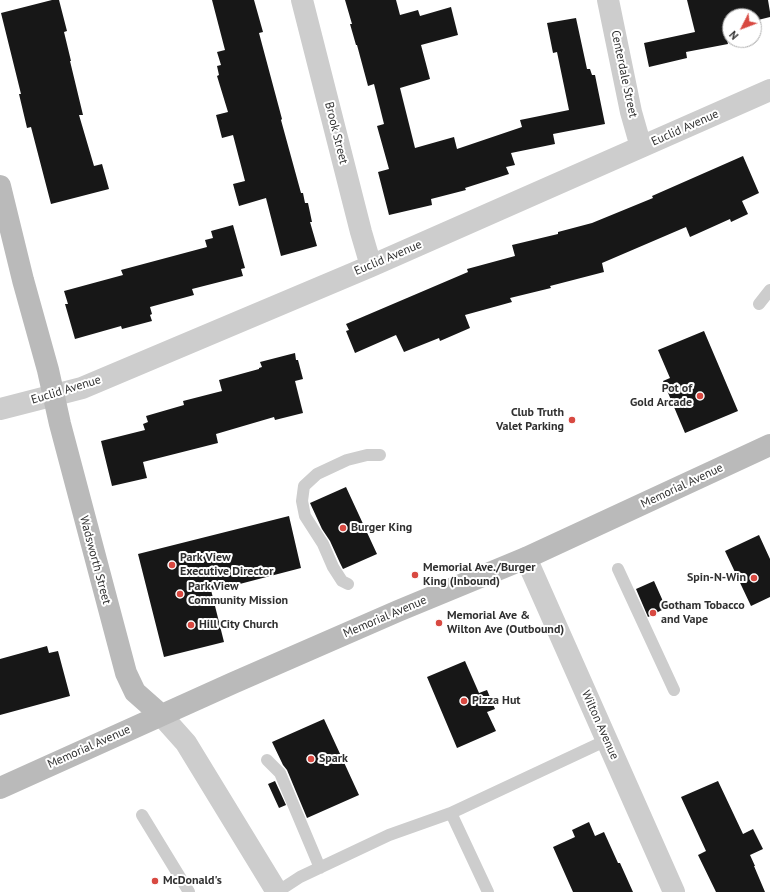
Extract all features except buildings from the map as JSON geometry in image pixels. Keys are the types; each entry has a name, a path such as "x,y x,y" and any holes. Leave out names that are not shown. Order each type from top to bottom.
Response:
{"main road":[{"name":"Wadsworth Street","path":"0,186 48,370 53,396 82,511 126,673 136,692 161,715"},
{"name":"Memorial Avenue","path":"0,788 370,623 526,558 770,445"}],"street":[{"name":"Brook Street","path":"302,0 357,217 371,266"},
{"name":"Centerdale Street","path":"608,0 631,112 641,147"},
{"name":"Euclid Avenue","path":"0,409 82,388 371,266 770,90"},
{"name":"Wilton Avenue","path":"526,558 674,892"},
{"name":"Wadsworth Street","path":"161,715 186,743 277,892"}],"lane":[{"path":"759,304 770,290"},
{"path":"348,584 342,581 333,567 323,544 305,516 302,501 304,486 317,474 347,460 367,455 380,455"},
{"path":"618,569 674,690"},
{"path":"277,892 300,878 389,835 451,813 607,740"},
{"path":"267,760 280,773 320,868"},
{"path":"451,813 488,892"},
{"path":"142,815 189,892"}],"place":[{"name":"Pot of Gold Arcade","path":"700,396"},
{"name":"Club Truth Valet Parking","path":"572,420"},
{"name":"Burger King","path":"343,528"},
{"name":"Park View Executive Director","path":"172,565"},
{"name":"Memorial Ave./Burger King (Inbound)","path":"415,575"},
{"name":"Spin-N-Win","path":"754,578"},
{"name":"Park View Community Mission","path":"180,594"},
{"name":"Gotham Tobacco and Vape","path":"653,613"},
{"name":"Memorial Ave & Wilton Ave (Outbound)","path":"439,623"},
{"name":"Hill City Church","path":"191,625"},
{"name":"Pizza Hut","path":"464,701"},
{"name":"Spark","path":"311,759"},
{"name":"McDonald's","path":"155,881"}]}
